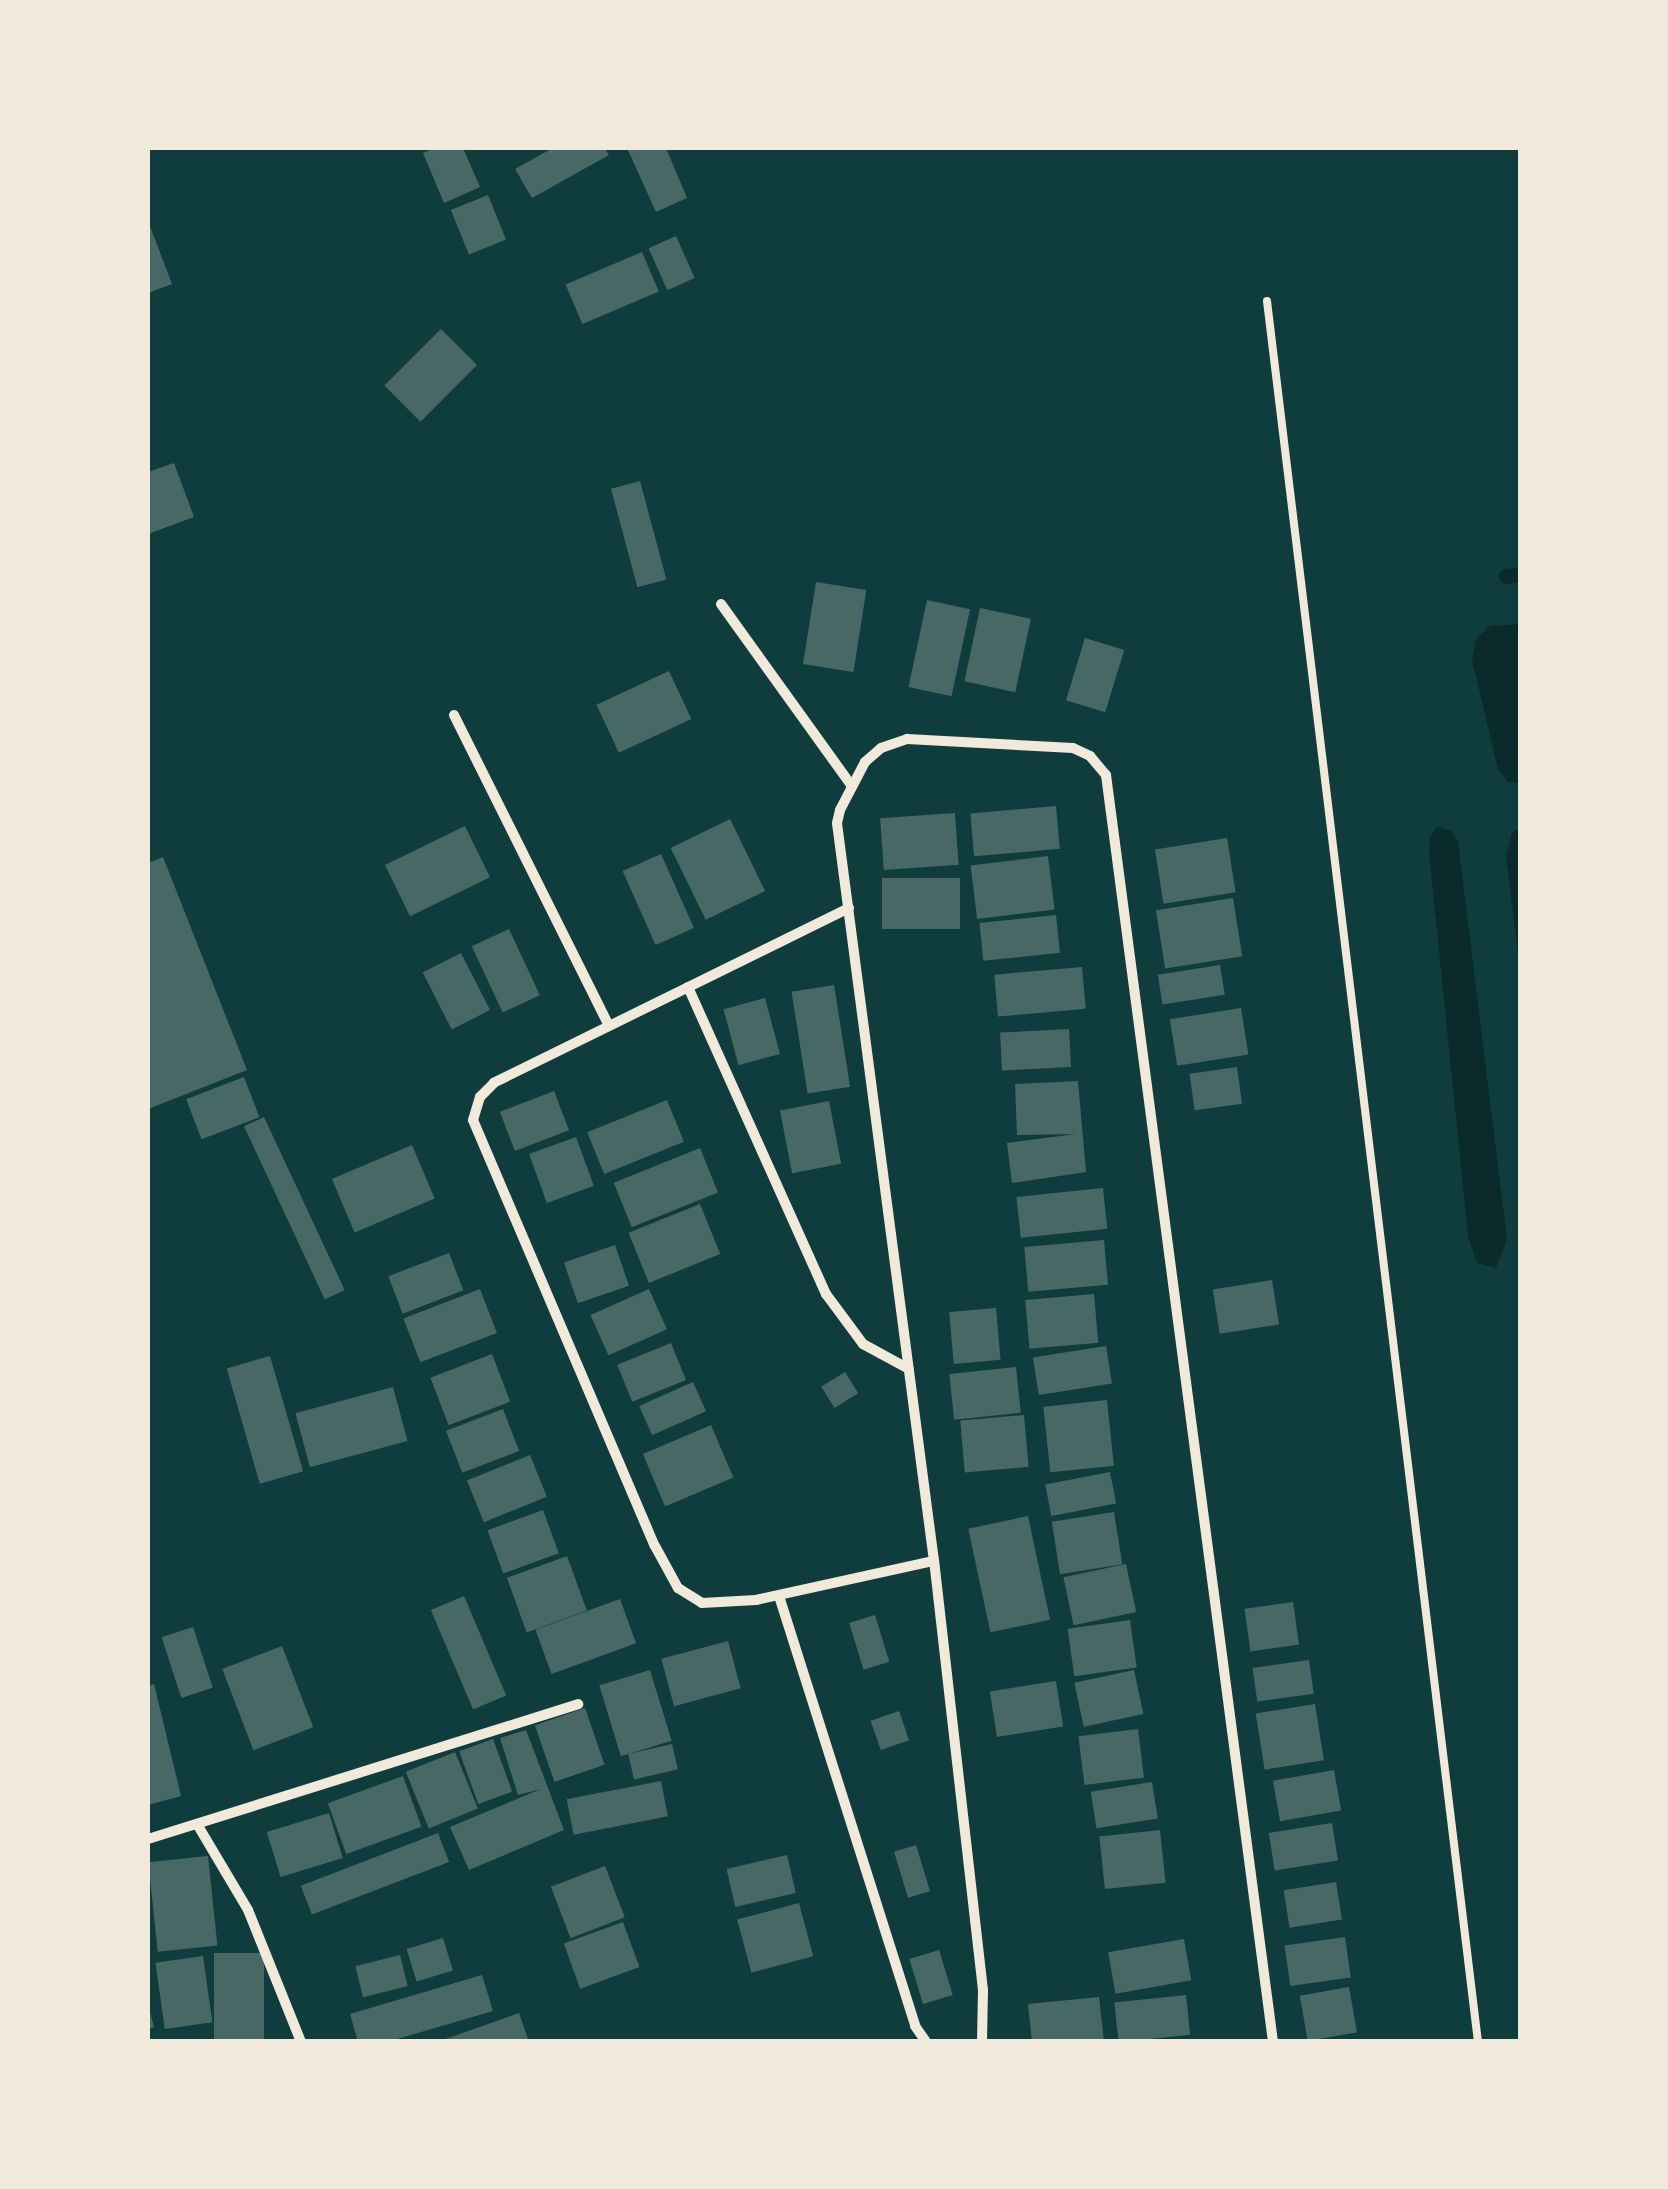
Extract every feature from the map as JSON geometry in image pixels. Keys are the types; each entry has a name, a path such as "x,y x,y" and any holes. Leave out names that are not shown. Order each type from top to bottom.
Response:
{"street":[{"path":"721,604 852,786"},
{"path":"454,715 609,1026"},
{"path":"982,2042 982,1990 934,1561 838,823 864,762 882,748 907,739 1073,748 1090,756 1106,776 1272,2042"},
{"path":"849,908 486,1088 474,1110 476,1129 656,1546 678,1588 702,1603 778,1596 934,1561"},
{"path":"688,986 826,1294 864,1344 909,1369"},
{"path":"778,1596 914,2026 926,2042"},
{"path":"148,1839 578,1704"},
{"path":"197,1824 248,1910 300,2042"}],"lane":[{"path":"1266,301 1478,2042"}],"water":[{"path":"1520,624 1520,783 1508,782 1498,769 1472,660 1476,639 1490,626"},
{"path":"1437,827 1452,831 1458,842 1507,1239 1496,1268 1477,1263 1468,1236 1429,852 1430,837"},
{"path":"1520,828 1520,969 1506,856 1512,833"}],"building":[{"path":"435,148 463,148 480,187 444,203 423,153"},
{"path":"553,148 604,148 609,155 532,198 515,169"},
{"path":"627,148 666,148 687,198 656,212"},
{"path":"488,195 506,240 469,254 451,210"},
{"path":"148,221 172,284 148,293"},
{"path":"676,236 695,278 667,290 649,248"},
{"path":"642,252 659,292 582,324 566,284"},
{"path":"441,329 477,365 420,422 384,386"},
{"path":"174,463 194,517 148,534 148,472"},
{"path":"640,481 666,580 637,587 611,489"},
{"path":"816,582 866,590 853,672 803,664"},
{"path":"927,600 970,609 952,696 908,687"},
{"path":"980,608 1031,619 1015,692 964,681"},
{"path":"1085,638 1124,650 1105,712 1066,700"},
{"path":"669,671 691,719 619,753 596,705"},
{"path":"1056,806 1060,849 974,856 970,813"},
{"path":"955,813 959,865 884,870 880,818"},
{"path":"730,819 765,891 706,920 671,848"},
{"path":"465,826 490,877 410,916 385,865"},
{"path":"1227,838 1236,892 1164,904 1155,849"},
{"path":"661,854 694,928 656,945 623,871"},
{"path":"1048,856 1055,910 977,919 971,866"},
{"path":"163,857 247,1070 148,1109 148,863"},
{"path":"882,878 960,878 960,929 882,929"},
{"path":"1233,898 1242,956 1165,968 1156,910"},
{"path":"1056,915 1060,953 983,961 979,923"},
{"path":"509,929 540,995 503,1012 472,946"},
{"path":"461,953 490,1010 452,1030 423,973"},
{"path":"1220,965 1225,995 1162,1004 1158,975"},
{"path":"1082,967 1086,1009 998,1017 994,975"},
{"path":"834,985 850,1087 808,1093 792,992"},
{"path":"765,998 780,1054 738,1065 723,1009"},
{"path":"1241,1008 1248,1054 1177,1066 1170,1019"},
{"path":"1069,1029 1071,1067 1002,1071 1000,1033"},
{"path":"1237,1067 1242,1104 1195,1110 1189,1074"},
{"path":"244,1077 259,1117 202,1139 186,1099"},
{"path":"1078,1081 1086,1172 1012,1183 1007,1143 1076,1134 1017,1135 1015,1084"},
{"path":"554,1091 569,1130 515,1151 500,1112"},
{"path":"667,1100 684,1142 604,1174 587,1132"},
{"path":"829,1101 841,1164 792,1173 780,1111"},
{"path":"264,1117 345,1290 325,1299 244,1126"},
{"path":"576,1137 594,1186 547,1203 529,1154"},
{"path":"412,1145 435,1198 355,1232 332,1179"},
{"path":"700,1148 718,1193 632,1227 614,1183"},
{"path":"1103,1188 1107,1229 1021,1238 1016,1197"},
{"path":"700,1204 720,1254 649,1283 629,1233"},
{"path":"1104,1240 1108,1285 1028,1292 1024,1247"},
{"path":"615,1245 629,1286 578,1303 564,1263"},
{"path":"449,1253 463,1290 403,1314 388,1276"},
{"path":"1272,1280 1279,1324 1220,1334 1213,1289"},
{"path":"480,1289 497,1333 420,1362 403,1318"},
{"path":"649,1289 667,1329 608,1355 591,1315"},
{"path":"1094,1294 1098,1343 1030,1349 1025,1300"},
{"path":"996,1308 1001,1360 954,1364 949,1312"},
{"path":"671,1343 686,1380 632,1402 617,1365"},
{"path":"1106,1346 1112,1384 1039,1395 1033,1358"},
{"path":"492,1354 510,1402 449,1425 430,1378"},
{"path":"270,1356 303,1471 260,1484 227,1368"},
{"path":"1016,1367 1021,1413 954,1420 949,1374"},
{"path":"845,1372 858,1393 835,1408 821,1387"},
{"path":"693,1382 706,1411 652,1435 639,1406"},
{"path":"393,1387 407,1441 310,1467 295,1413"},
{"path":"1107,1400 1114,1466 1050,1472 1043,1407"},
{"path":"503,1409 519,1451 462,1473 446,1431"},
{"path":"1024,1415 1029,1467 965,1472 960,1421"},
{"path":"711,1425 733,1477 665,1506 643,1454"},
{"path":"530,1455 547,1497 484,1522 467,1480"},
{"path":"1110,1472 1116,1503 1051,1516 1045,1485"},
{"path":"543,1510 559,1553 503,1573 488,1530"},
{"path":"1114,1512 1122,1564 1060,1574 1052,1522"},
{"path":"1028,1516 1050,1620 990,1632 968,1529"},
{"path":"567,1556 587,1611 527,1632 507,1578"},
{"path":"1126,1564 1136,1612 1074,1625 1063,1577"},
{"path":"464,1596 506,1695 473,1709 431,1610"},
{"path":"620,1599 636,1643 552,1674 535,1630"},
{"path":"1293,1602 1299,1645 1250,1651 1244,1609"},
{"path":"875,1615 889,1662 864,1670 849,1623"},
{"path":"1130,1620 1137,1668 1074,1676 1068,1629"},
{"path":"193,1627 213,1688 181,1698 162,1637"},
{"path":"728,1641 741,1688 674,1706 661,1659"},
{"path":"282,1646 313,1727 253,1750 222,1669"},
{"path":"1309,1660 1314,1694 1257,1702 1253,1668"},
{"path":"650,1670 672,1741 621,1756 599,1685"},
{"path":"1134,1670 1143,1714 1084,1727 1074,1683"},
{"path":"1056,1681 1063,1726 997,1737 990,1691"},
{"path":"154,1684 181,1796 148,1805 148,1686"},
{"path":"1315,1704 1324,1760 1265,1770 1256,1713"},
{"path":"585,1708 605,1765 554,1782 535,1725"},
{"path":"899,1711 909,1740 881,1750 871,1721"},
{"path":"1138,1729 1144,1778 1084,1785 1078,1736"},
{"path":"526,1730 564,1830 469,1870 450,1827 541,1789 518,1795 500,1738"},
{"path":"493,1739 512,1792 478,1804 459,1751"},
{"path":"672,1744 678,1769 634,1779 628,1754"},
{"path":"455,1752 478,1809 429,1828 406,1772"},
{"path":"1334,1770 1341,1810 1280,1821 1273,1781"},
{"path":"403,1776 421,1827 346,1854 328,1803"},
{"path":"661,1781 668,1816 574,1835 567,1799"},
{"path":"1152,1782 1158,1819 1097,1828 1091,1792"},
{"path":"329,1813 343,1858 281,1877 267,1832"},
{"path":"1332,1823 1338,1861 1275,1871 1269,1833"},
{"path":"1160,1830 1166,1883 1105,1889 1099,1836"},
{"path":"438,1833 449,1862 312,1915 301,1886"},
{"path":"916,1845 930,1891 908,1898 894,1852"},
{"path":"787,1855 796,1893 735,1907 727,1869"},
{"path":"208,1856 217,1946 158,1952 148,1862"},
{"path":"605,1866 625,1917 571,1938 551,1887"},
{"path":"1336,1882 1342,1920 1290,1928 1284,1890"},
{"path":"799,1903 813,1956 751,1973 737,1920"},
{"path":"623,1922 639,1967 580,1989 564,1944"},
{"path":"1345,1937 1351,1978 1290,1986 1285,1945"},
{"path":"443,1938 453,1971 417,1982 407,1949"},
{"path":"1184,1939 1191,1980 1115,1994 1108,1952"},
{"path":"939,1950 953,1995 923,2004 909,1959"},
{"path":"214,1953 264,1953 264,2042 214,2042"},
{"path":"400,1955 408,1986 363,1997 355,1966"},
{"path":"203,1956 212,2022 165,2029 155,1963"},
{"path":"482,1975 493,2011 387,2042 358,2042 350,2014"},
{"path":"1349,1987 1357,2032 1308,2041 1300,1996"},
{"path":"1186,1995 1190,2035 1119,2042 1114,2003"},
{"path":"1099,1997 1104,2042 1032,2042 1028,2004"},
{"path":"148,2005 154,2027 148,2029"},
{"path":"519,2013 529,2042 440,2042 440,2041"}],"waterway":[{"path":"1506,576 1520,574"}]}
